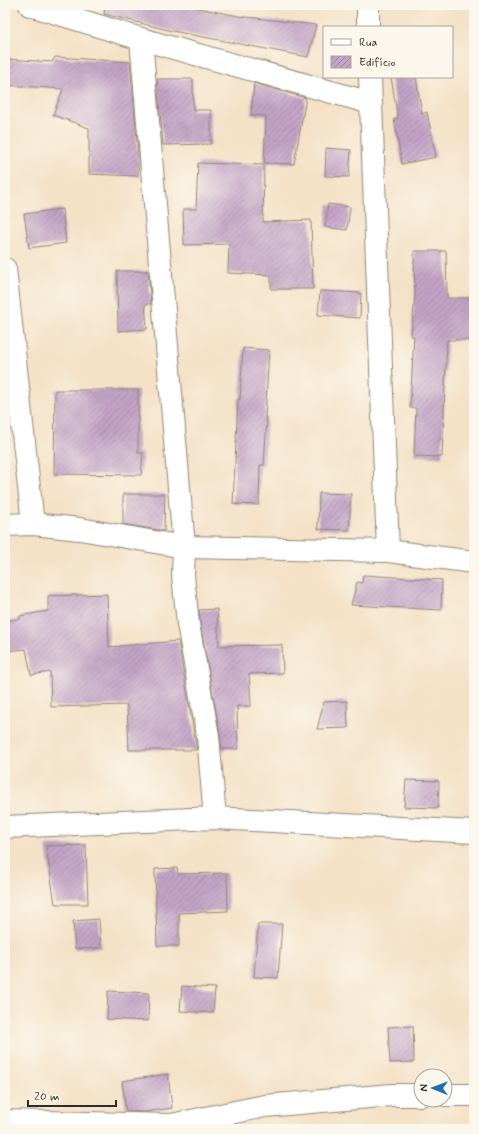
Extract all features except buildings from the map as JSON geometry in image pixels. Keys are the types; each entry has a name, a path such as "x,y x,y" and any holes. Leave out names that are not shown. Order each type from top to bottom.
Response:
{"street":[{"path":"30,5 141,39 371,103"},
{"path":"368,5 368,26"},
{"path":"141,39 184,547 183,575 188,624 208,736 215,818"},
{"path":"370,78 388,551"},
{"path":"5,269 33,524"},
{"path":"5,525 33,524 80,529 184,547 388,551 474,562"},
{"path":"5,827 215,818 474,832"},
{"path":"5,1121 171,1125 265,1106 392,1095 413,1095"},
{"path":"453,1095 474,1095"}]}
